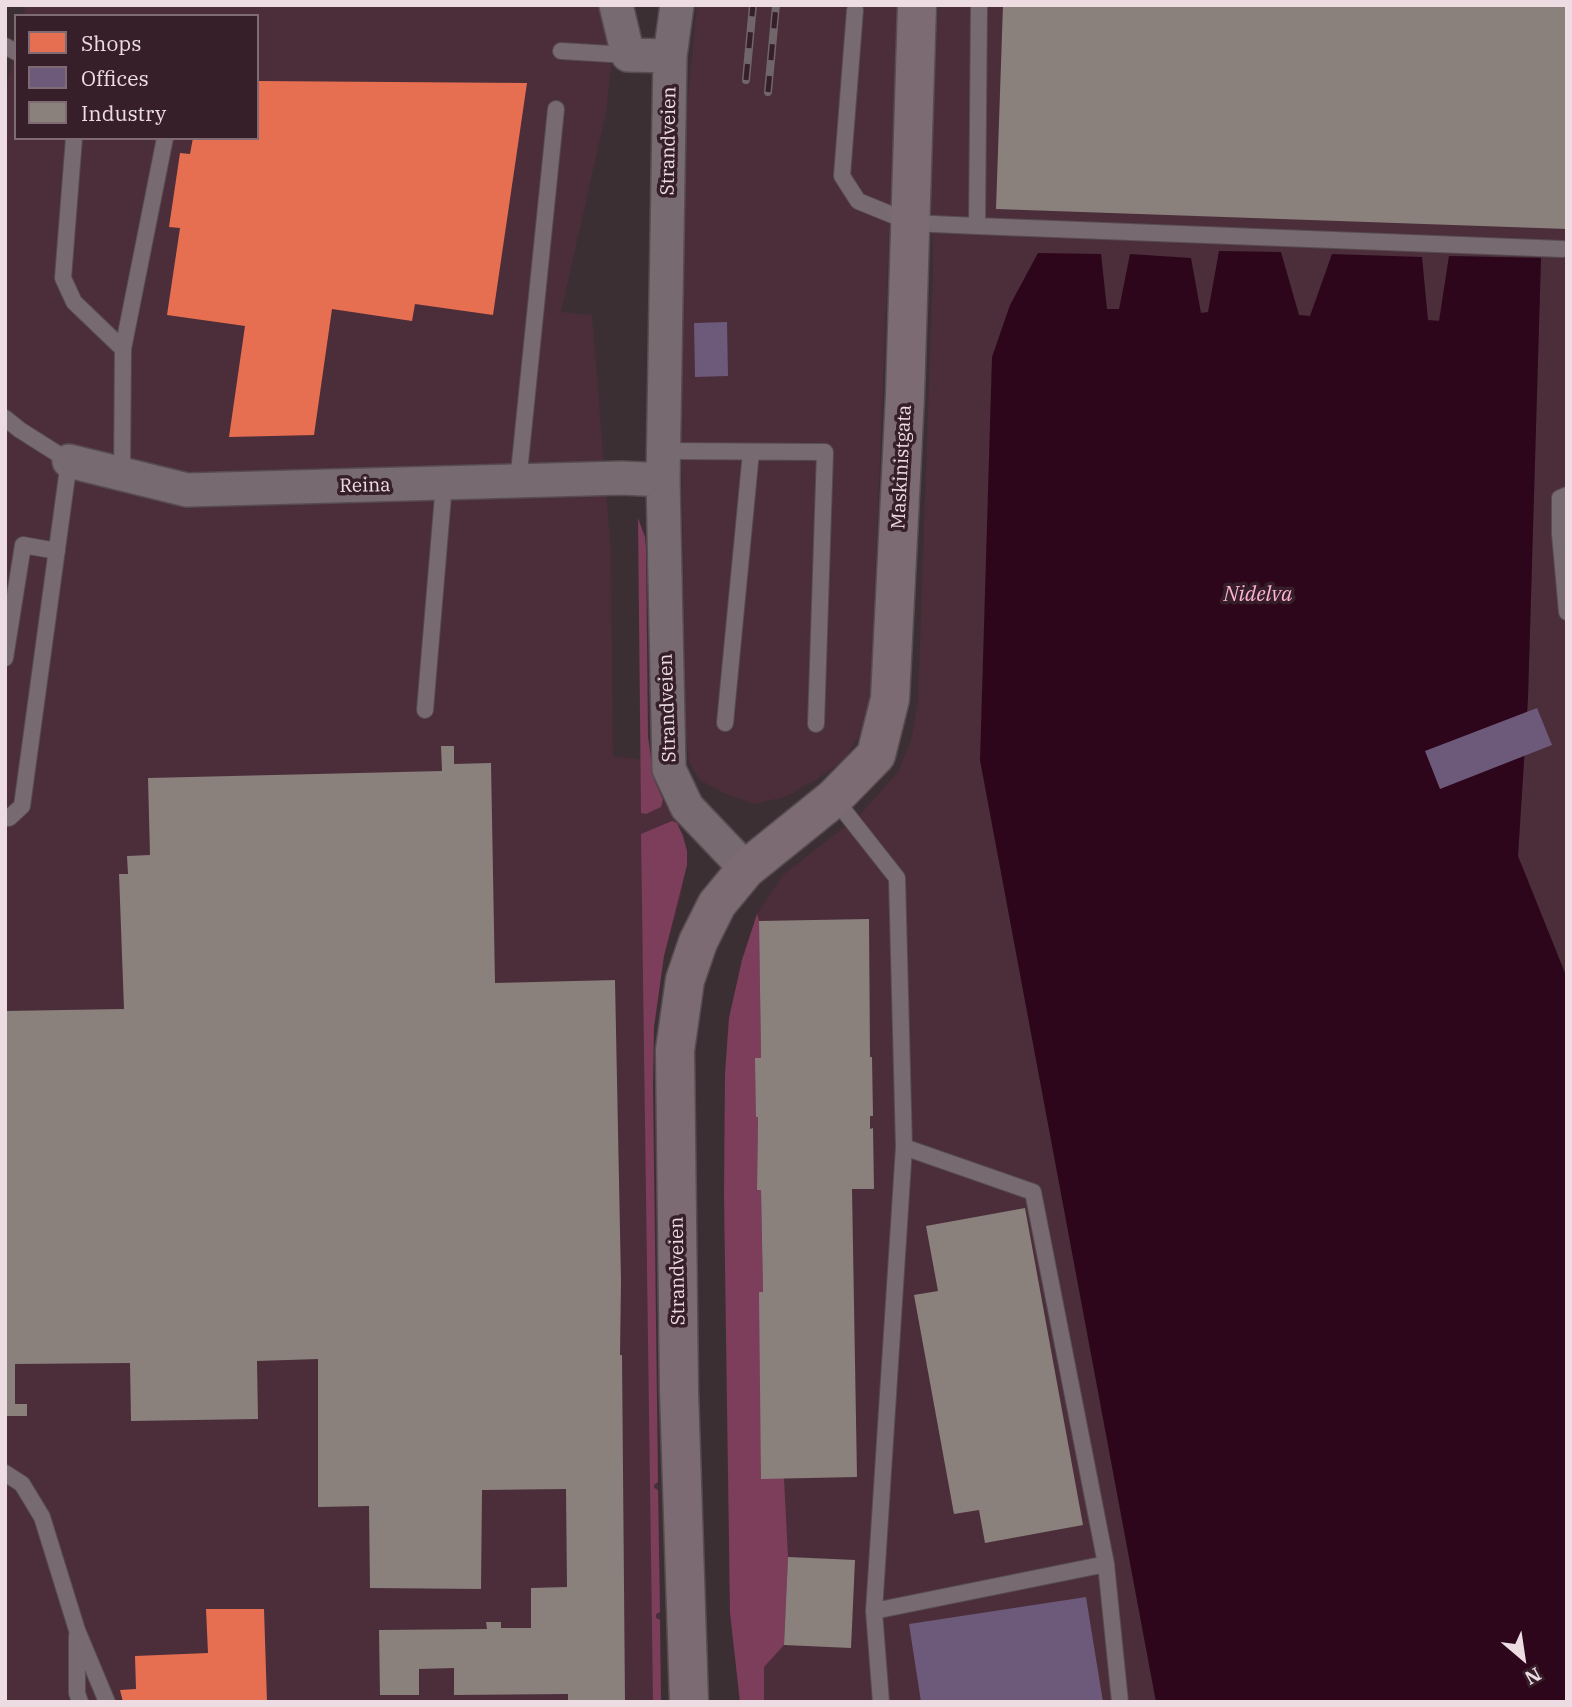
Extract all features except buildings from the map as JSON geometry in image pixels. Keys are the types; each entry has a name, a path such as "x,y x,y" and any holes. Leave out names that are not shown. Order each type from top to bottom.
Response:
{"main road":[{"name":"Maskinistgata","path":"746,869 834,798 876,755 890,699 912,223 917,5"},
{"name":"Strandveien","path":"689,1702 679,1391 675,1049 685,980 698,942 717,904 746,869"}],"street":[{"path":"616,5 628,55 670,57"},
{"name":"Strandveien","path":"677,5 670,57 664,466 668,769 687,807 746,869"},
{"name":"Reina","path":"69,461 187,489 622,478 664,466"}],"lane":[{"path":"977,226 979,5"},
{"path":"856,10 842,176 858,201 912,223 1563,249"},
{"path":"561,51 628,55"},
{"path":"518,482 556,108"},
{"path":"74,140 63,278 74,302 123,349"},
{"path":"122,474 123,349 165,140"},
{"path":"5,418 69,461 22,806 9,818 5,818"},
{"path":"664,466 751,452 825,452 816,724"},
{"path":"725,723 751,452"},
{"path":"425,710 444,484"},
{"path":"1567,495 1560,498 1560,534 1567,612"},
{"path":"5,658 23,545 57,551"},
{"path":"834,798 897,878 904,1147 874,1611 881,1702"},
{"path":"904,1147 1033,1192 1106,1564 1120,1702"},
{"path":"5,1473 22,1484 43,1517 77,1630 107,1702"},
{"path":"874,1611 1106,1564"},
{"path":"77,1630 77,1693 80,1702"}],"shaded area":[{"path":"26,5 599,5 609,31 615,32 606,112 561,312 592,315 611,554 613,756 651,761 658,792 677,823 687,851 682,892 664,956 654,1027 661,1702 5,1702 5,93 14,54 14,140 259,140 259,14 24,14"},
{"path":"697,5 898,5 870,708 859,736 844,760 785,797 754,804 724,793 700,780 689,762 686,737 680,339 682,159"},
{"path":"938,5 1567,5 1567,978 1518,856 1528,698 1541,258 1449,256 1440,321 1428,320 1421,257 1310,316 1106,309 1101,254 980,760 1156,1702 740,1702 730,1613 724,1195 725,1074 729,1018 742,960 757,914 784,874 859,816 898,772 911,741 918,701 933,268 931,184"},
{"path":"638,518 646,547 648,737 654,779 663,800 661,807 646,814 641,813"},
{"path":"672,821 677,823 683,836 687,865 664,956 654,1027 658,1482 654,1488 658,1490 660,1612 656,1614 656,1618 660,1620 661,1702 653,1702 641,834"},
{"path":"757,914 761,1058 756,1117 757,1190 761,1190 763,1292 759,1292 784,1478 788,1557 784,1645 764,1667 764,1702 740,1702 730,1613 724,1195 725,1074 729,1018 742,960"}],"water":[{"name":"Nidelva","path":"1219,251 1281,252 1299,315 1310,316 1332,254 1422,257 1428,320 1439,321 1449,256 1541,258 1528,698 1518,856 1567,978 1567,1702 1156,1702 980,760 992,357 1010,305 1038,253 1101,254 1107,309 1119,309 1130,254 1191,258 1201,313 1208,312"}],"railway":[{"path":"746,80 753,5"},
{"path":"768,92 776,5"}]}
